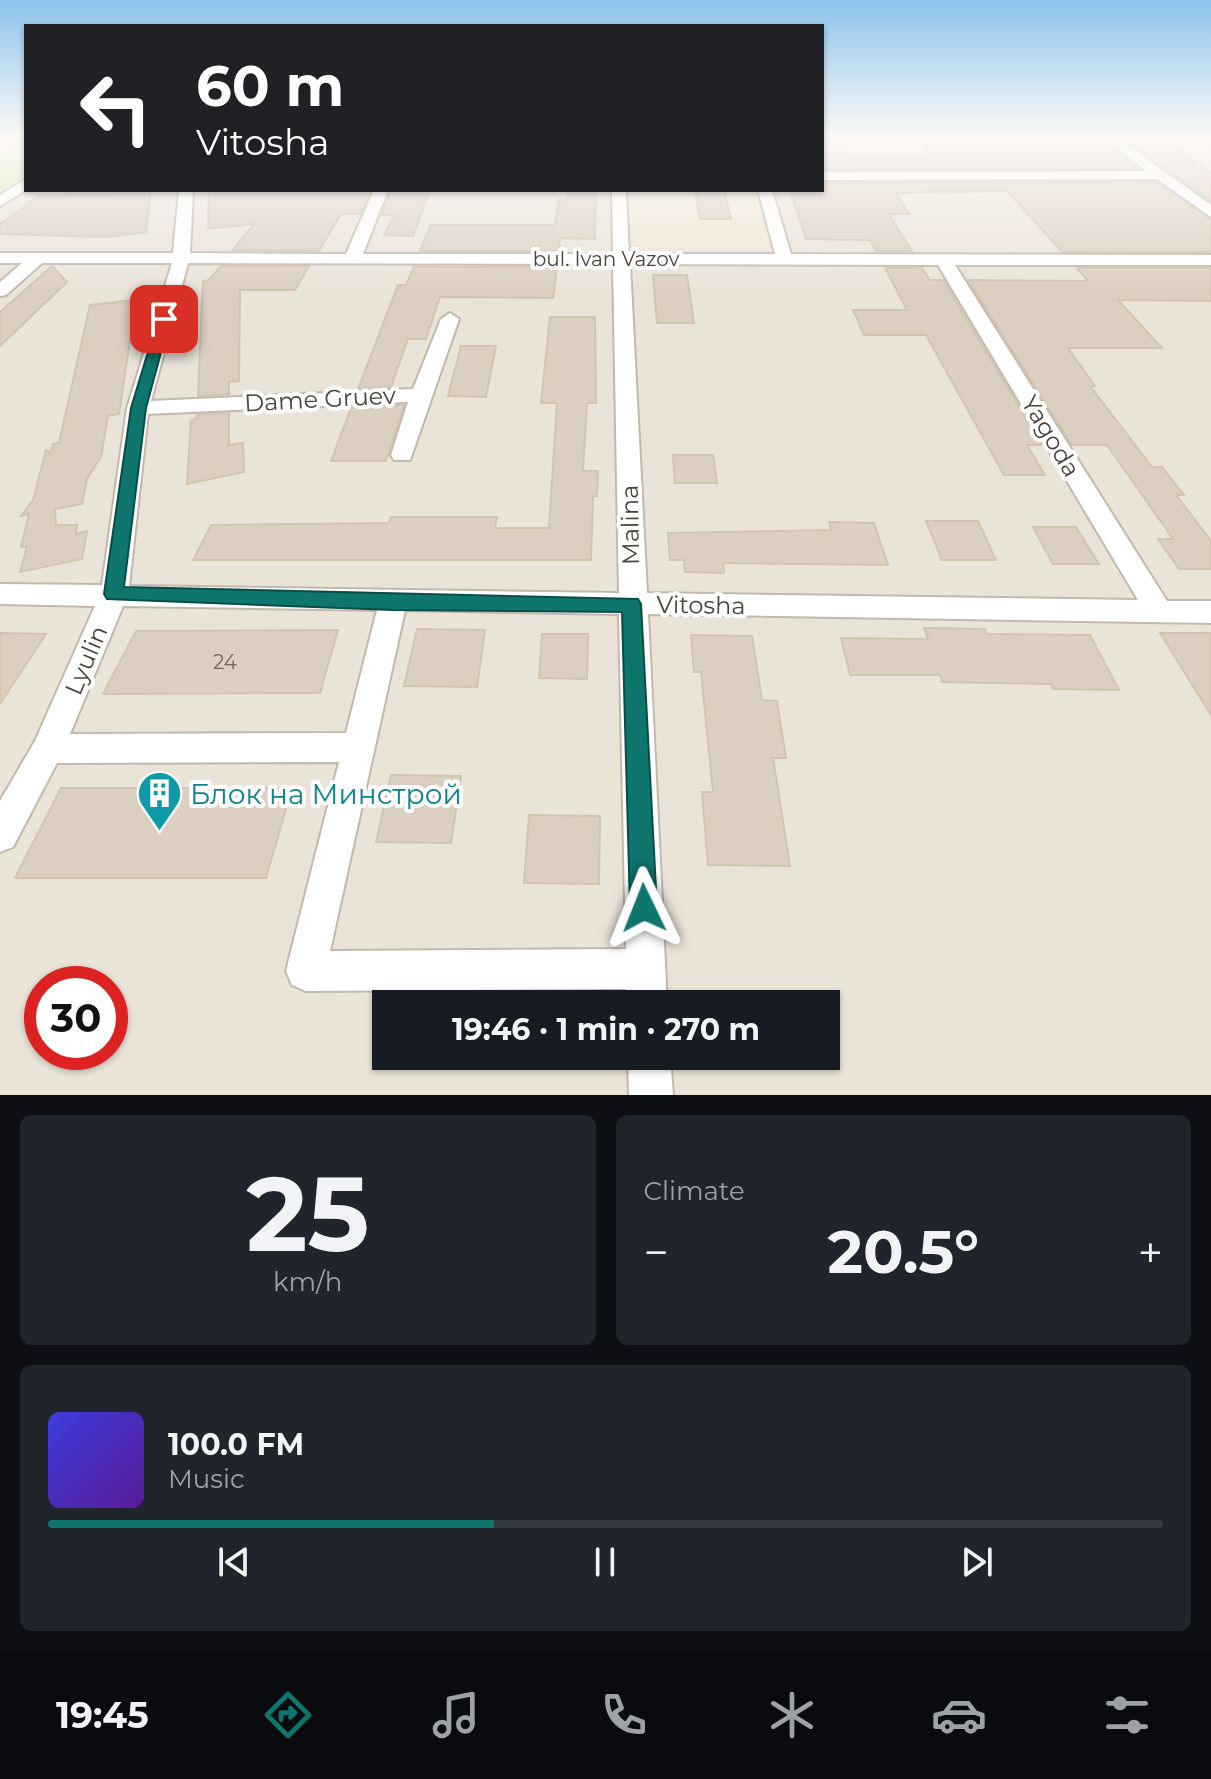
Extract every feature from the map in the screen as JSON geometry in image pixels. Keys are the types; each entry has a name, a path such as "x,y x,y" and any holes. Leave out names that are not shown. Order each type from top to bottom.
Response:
{"street":[{"path":"0,202 19,188"},
{"path":"1179,188 1211,212"},
{"name":"Lyulin","path":"0,835 48,749 114,594 138,408 181,260 186,192"},
{"path":"352,260 380,192"},
{"name":"Malina","path":"619,192 647,987"},
{"path":"766,192 785,261"},
{"name":"bul. Ivan Vazov","path":"0,258 1211,260"},
{"path":"0,291 37,259"},
{"name":"Yagoda","path":"944,260 1159,612"},
{"name":"Dame Gruev","path":"138,408 421,395 450,319"},
{"path":"402,455 421,395"},
{"name":"Vitosha","path":"0,594 1211,612"},
{"path":"393,602 306,971 647,987"},
{"path":"48,749 359,747"},
{"path":"650,1070 651,1095"}],"shaded area":[{"path":"0,188 24,188 24,192 824,192 824,188 1211,188 1211,1095 0,1095"},
{"path":"628,192 756,192 774,250 630,249"}],"building":[{"path":"1165,188 1211,220 1211,252 1062,252 1007,191 896,193 909,214 889,214 912,251 876,251 870,240 806,239 791,192"},
{"path":"1193,188 1211,188 1211,201"},
{"path":"151,192 146,232 107,237 0,234 0,224 40,195"},
{"path":"209,192 370,192 360,214 341,214 319,251 233,250 254,224 208,229"},
{"path":"390,192 429,192 413,236 384,235 394,215 382,215"},
{"path":"568,192 596,192 595,239 560,238 559,251 420,251 431,225 555,225 559,199 567,200"},
{"path":"695,192 724,192 731,219 700,219"},
{"path":"52,266 67,282 0,346 0,312"},
{"path":"221,266 309,266 295,290 240,290 239,381 229,382 229,394 198,396 203,281 209,280"},
{"path":"414,267 557,267 553,298 440,297 426,339 408,339 391,387 358,389 398,285 406,285"},
{"path":"885,268 922,268 930,280 943,280 1042,445 1027,445 1045,475 1004,475 926,335 864,335 853,310 907,310"},
{"path":"1077,268 1211,268 1211,301 1118,300 1162,348 1068,348 1095,386 1090,386 1152,467 1162,467 1184,495 1176,495 1211,541 1211,569 1179,569 1158,539 1173,539 1107,445 1072,445 968,280 1088,281"},
{"path":"653,275 687,275 694,323 657,323"},
{"path":"136,300 119,414 108,416 101,457 87,479 82,504 55,509 56,525 77,525 76,534 87,531 82,559 20,572 27,546 21,547 29,514 21,516 33,500 46,450 50,457 53,444 59,443 90,305"},
{"path":"550,317 595,317 596,403 587,403 583,471 598,471 597,496 593,496 591,560 193,560 211,525 389,523 391,517 497,517 495,528 549,528 557,403 541,403"},
{"path":"461,346 496,346 486,397 448,396"},
{"path":"404,405 386,461 331,461 351,408"},
{"path":"229,413 229,445 243,443 244,472 187,484 191,420 196,419 197,415"},
{"path":"673,455 713,455 717,483 675,483"},
{"path":"926,521 978,521 996,560 942,560"},
{"path":"829,522 874,523 888,565 723,563 724,573 685,572 684,560 670,560 668,533 831,530"},
{"path":"1033,527 1076,527 1099,564 1053,564"},
{"path":"924,628 985,629 986,634 1090,635 1119,690 1053,689 1051,684 942,682 940,675 850,675 841,638 928,639"},
{"path":"417,629 485,630 477,687 404,686"},
{"path":"338,630 320,693 103,694 136,631"},
{"path":"0,633 46,634 0,704"},
{"path":"1160,633 1211,633 1211,715"},
{"path":"542,634 588,634 587,679 539,678"},
{"path":"691,635 752,636 762,700 777,701 786,758 773,758 790,866 708,865 702,792 713,792 701,672 694,672"},
{"path":"391,775 461,776 451,843 376,842"},
{"name":"Блок на Минстрой","path":"61,788 292,788 266,878 15,878"},
{"path":"529,815 600,816 599,884 524,883"}],"place":[{"name":"Блок на Минстрой","path":"159,833"}],"route":[{"path":"164,319 138,408 114,594 393,602 632,604 644,908"}]}
